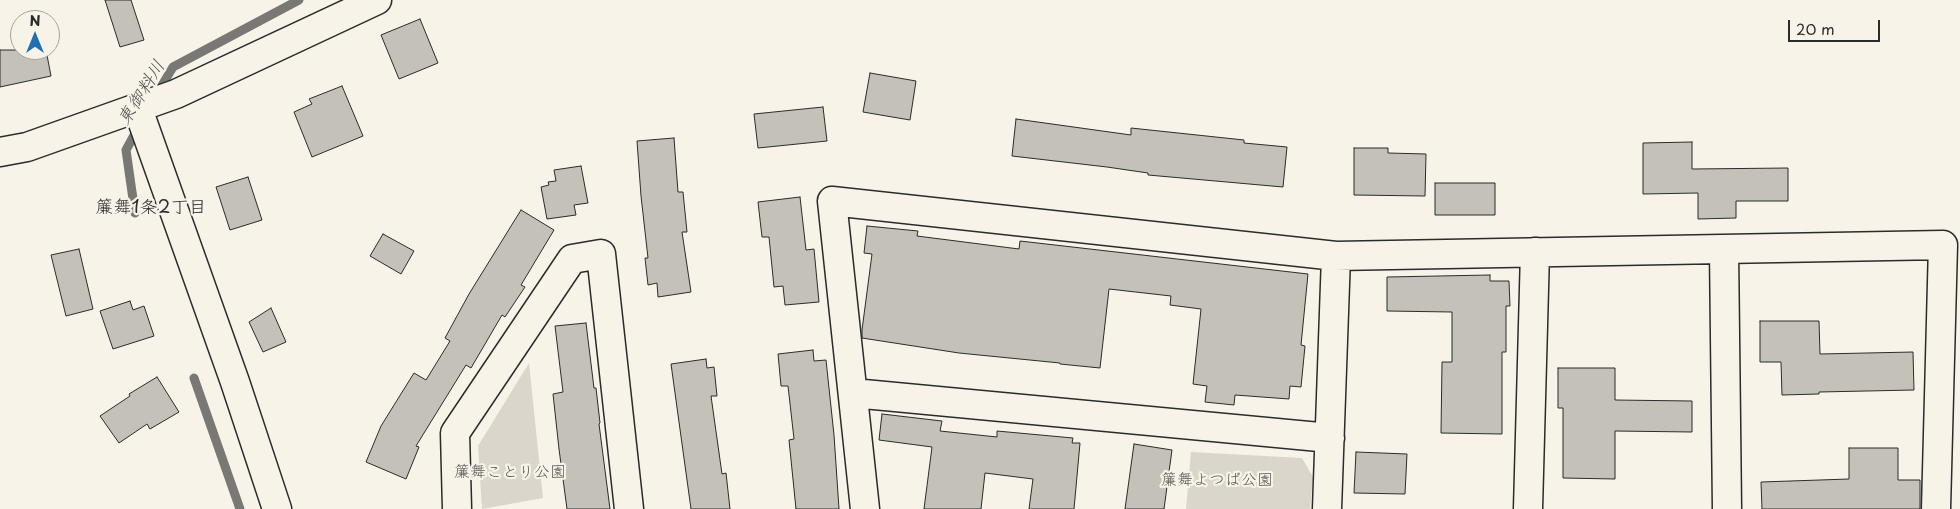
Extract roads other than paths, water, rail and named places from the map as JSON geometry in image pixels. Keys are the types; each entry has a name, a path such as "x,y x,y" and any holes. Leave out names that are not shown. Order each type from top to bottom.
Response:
{"street":[{"path":"0,152 27,147 176,94 377,0"},
{"path":"138,109 236,382 277,509"},
{"path":"866,509 832,201 1336,256 1943,245 1949,419 1936,509"},
{"path":"1724,249 1726,509"},
{"path":"1528,509 1535,252"},
{"path":"457,509 454,433 572,259 601,254 629,509"},
{"path":"1327,509 1336,256"},
{"path":"853,392 1330,438"}],"waterway":[{"name":"東御料川","path":"158,92 173,67 299,0"},
{"name":"東御料川","path":"135,213 126,150 138,128"},
{"name":"東御料川","path":"194,378 240,509"}],"district":[{"name":"簾舞1条2丁目","path":"151,208"}],"park label":[{"name":"簾舞ことり公園","path":"510,473"},
{"name":"簾舞よつば公園","path":"1217,481"}]}
